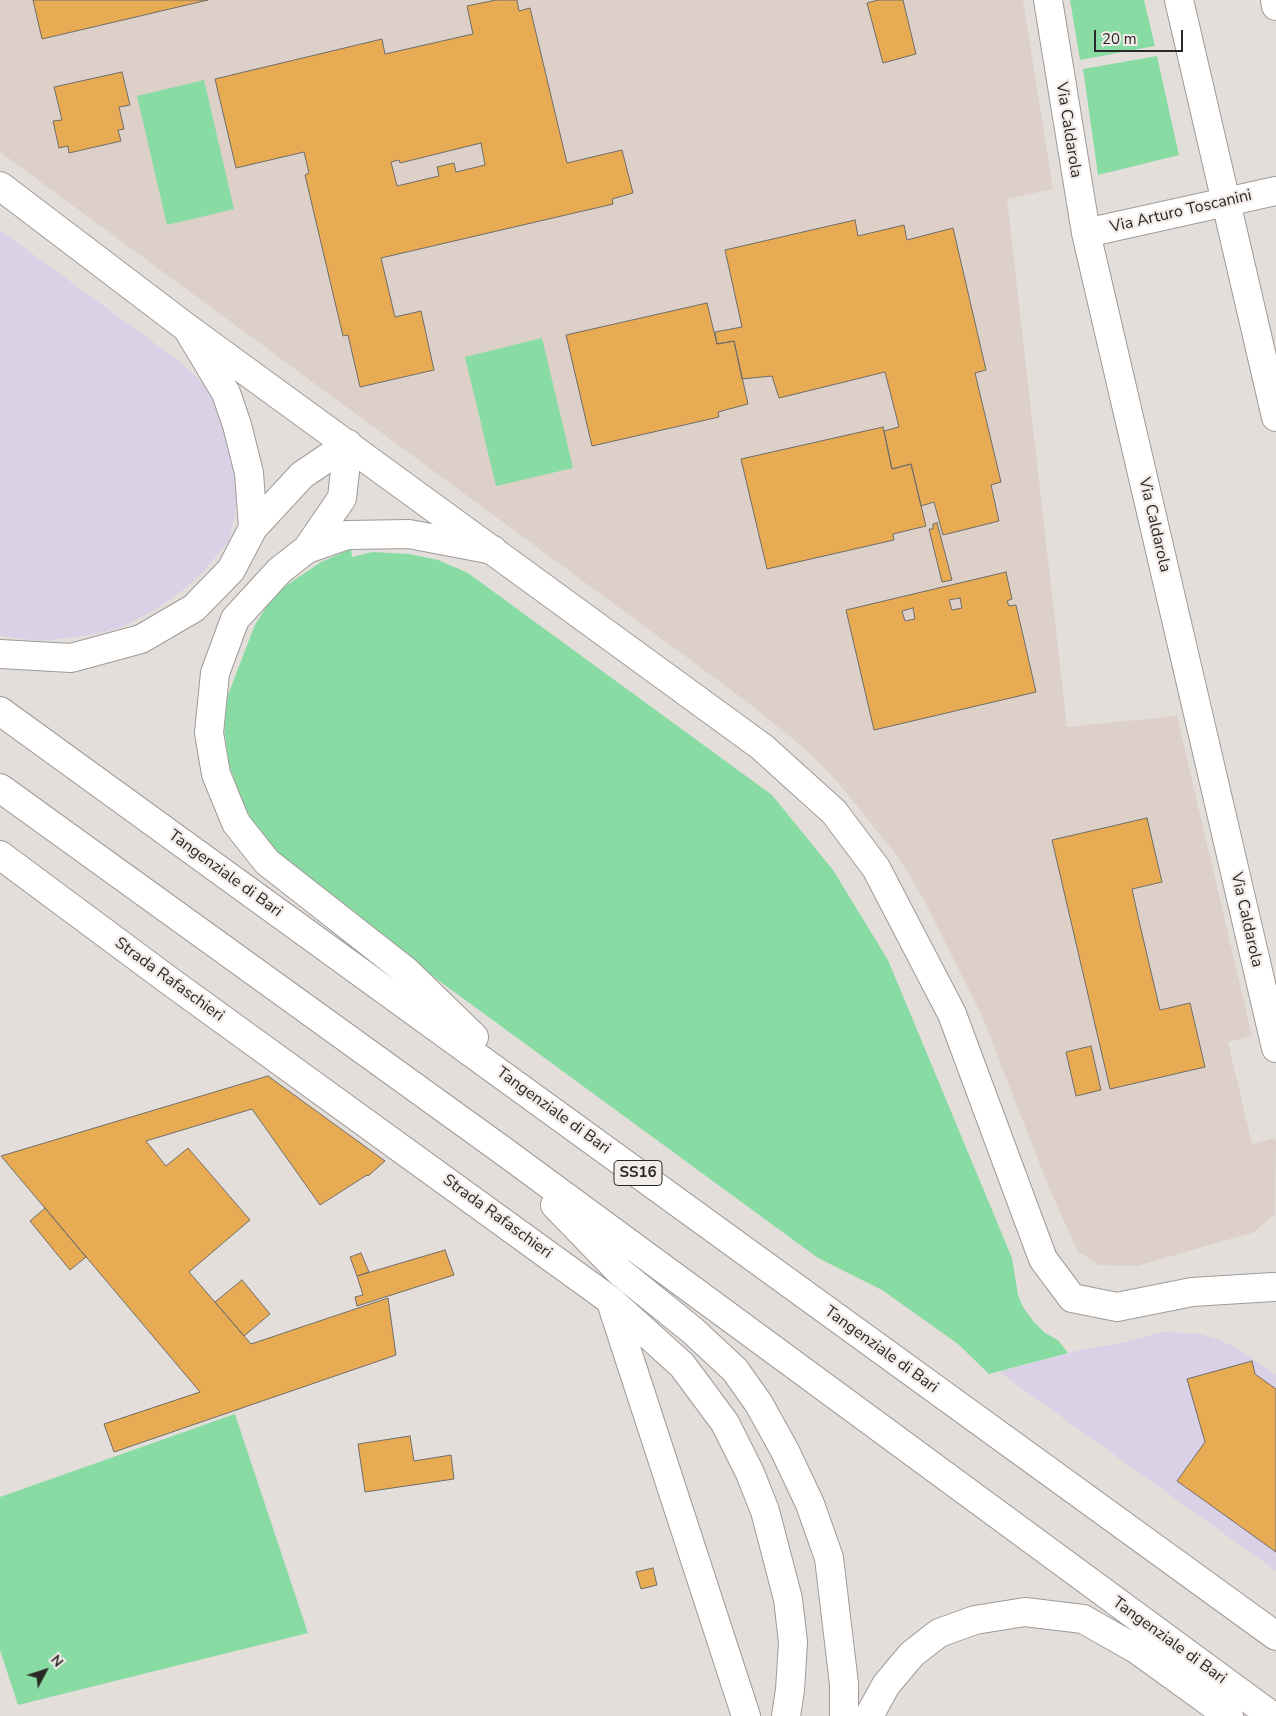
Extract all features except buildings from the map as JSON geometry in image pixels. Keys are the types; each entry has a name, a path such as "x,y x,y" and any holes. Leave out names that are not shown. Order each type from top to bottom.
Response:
{"main road":[{"name":"Via Caldarola","path":"1048,0 1086,233 1276,1048"},
{"path":"1179,0 1276,417"},
{"path":"1274,0 1276,6"},
{"path":"0,186 187,328 762,747 834,812 876,868 952,1014 1043,1259 1072,1298 1117,1307 1192,1292 1275,1287"},
{"name":"Via Arturo Toscanini","path":"1086,233 1225,200 1276,191"},
{"path":"187,328 226,393 237,425 249,473 253,528"},
{"path":"0,654 71,658 141,639 194,608 231,570 253,528 302,475 348,444"},
{"path":"348,444 342,498 307,549 280,570 235,618 215,673 209,733 216,774 236,823 267,862 406,971 539,1101"},
{"path":"307,549 348,535 409,534 492,550"},
{"name":"Tangenziale di Bari","path":"0,711 1276,1636"},
{"name":"Tangenziale di Bari","path":"0,788 502,1150 1272,1716"},
{"name":"Strada Rafaschieri","path":"0,855 171,982 610,1300 682,1365 724,1423 750,1472 766,1511 788,1599 793,1642 790,1690 786,1716"},
{"path":"502,1150 620,1272 692,1330 735,1370 758,1404 785,1451 810,1504 829,1558 844,1684 844,1716"},
{"path":"610,1300 746,1716"},
{"path":"869,1716 886,1685 912,1654 940,1633 975,1620 1025,1612 1083,1619 1136,1649 1229,1716"}],"shaded area":[{"path":"0,0 1023,0 1053,189 1007,199 1067,727 1177,716 1252,1036 1228,1042 1252,1144 1275,1138 1276,1142 1275,1214 1254,1232 1137,1266 1100,1265 1078,1252 1049,1188 982,1016 923,898 898,857 836,780 804,748 746,701 0,152"},
{"path":"0,230 179,361 198,378 212,397 231,441 238,488 235,515 229,541 204,571 186,588 159,607 122,627 93,635 40,641 0,636"},
{"path":"1161,1332 1201,1334 1222,1341 1239,1349 1276,1375 1276,1571 999,1372 1084,1349 1127,1342"}],"green space":[{"path":"1070,0 1144,0 1155,46 1080,60"},
{"path":"1157,56 1179,155 1098,175 1083,69"},
{"path":"204,80 234,209 167,225 137,96"},
{"path":"542,338 573,468 496,486 465,357"},
{"path":"351,549 352,557 372,552 409,554 438,560 468,573 772,795 833,870 888,960 1012,1258 1018,1295 1023,1307 1034,1322 1045,1333 1058,1340 1068,1353 989,1374 958,1344 882,1290 818,1258 304,882 276,854 256,828 240,797 229,764 224,728 228,695 254,627 274,594 321,562"},
{"path":"235,1414 308,1633 18,1705 0,1650 0,1497"}]}
